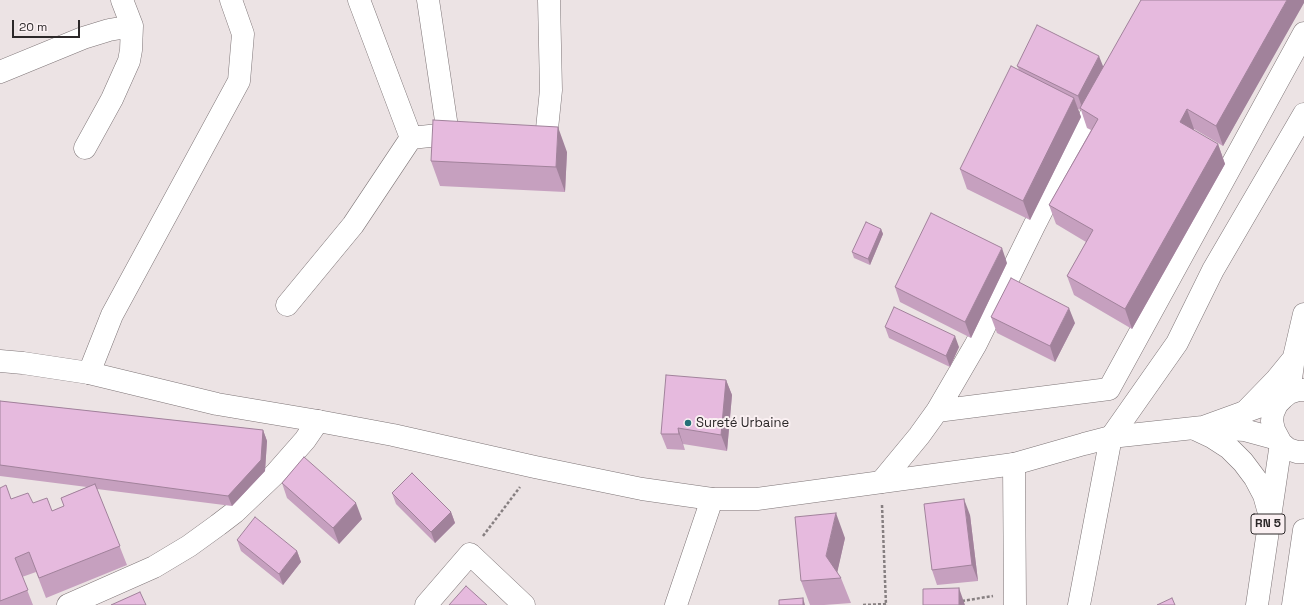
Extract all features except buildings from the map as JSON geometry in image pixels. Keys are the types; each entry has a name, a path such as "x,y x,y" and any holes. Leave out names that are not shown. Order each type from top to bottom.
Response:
{"street":[{"path":"85,148 112,99 129,62 132,26 122,0"},
{"path":"89,373 112,315 239,81 243,34 230,0"},
{"path":"359,0 411,138"},
{"path":"428,0 448,134"},
{"path":"515,144 545,148 551,90 549,0"},
{"path":"0,72 82,38 109,30 132,26"},
{"path":"937,411 1109,389 1304,33"},
{"path":"881,482 919,436 937,411 976,344 1034,226 1110,79"},
{"path":"1080,605 1111,437 1177,343 1213,270 1304,114"},
{"path":"411,138 448,134 485,139"},
{"path":"286,306 353,225 411,138"},
{"path":"1292,394 1294,357 1304,314"},
{"path":"1244,413 1276,380 1294,357"},
{"path":"0,361 89,373 217,404 401,437 534,468 642,489 712,499 757,499 1014,464 1111,437 1199,428 1244,430 1279,441"},
{"path":"1199,428 1244,413 1292,394"},
{"path":"1292,394 1277,404 1273,412 1272,421 1279,441 1288,449 1297,452 1304,452"},
{"path":"68,605 154,567 218,526 276,473 305,440 318,421"},
{"name":"RN 5","path":"1199,428 1223,444 1243,462 1255,478 1264,495 1269,514"},
{"name":"RN 5","path":"1257,605 1279,441"},
{"path":"1014,464 1014,599"},
{"path":"676,605 712,499"},
{"name":"RN 5","path":"1292,605 1304,530"},
{"path":"426,605 470,554 524,605"}],"path":[{"path":"470,554 534,468"},
{"path":"863,605 886,604 881,482"},
{"path":"955,602 1014,599"}],"place":[{"name":"Sureté Urbaine","path":"688,423"}]}
